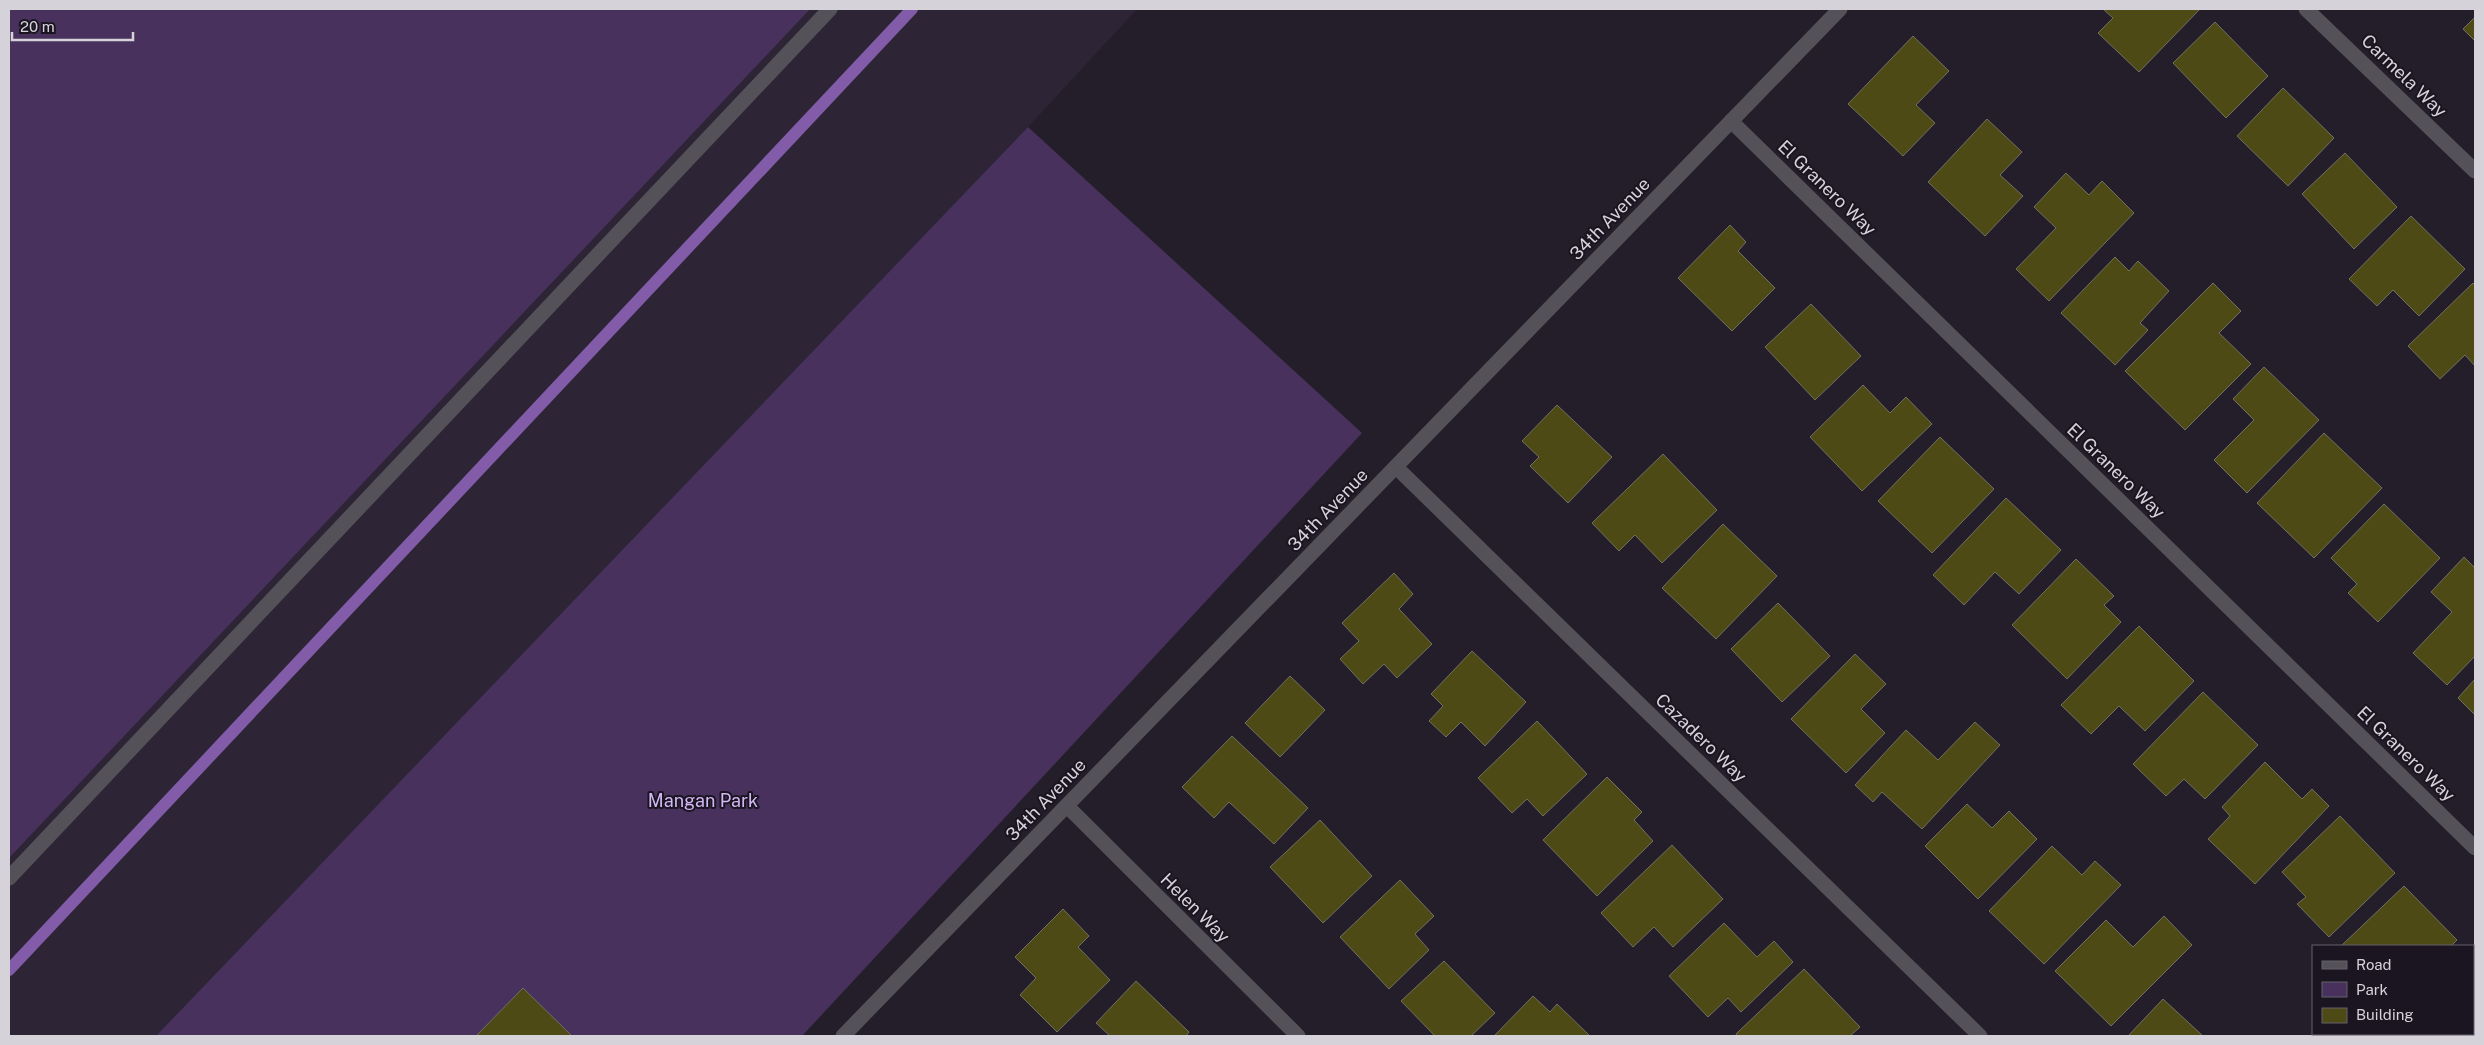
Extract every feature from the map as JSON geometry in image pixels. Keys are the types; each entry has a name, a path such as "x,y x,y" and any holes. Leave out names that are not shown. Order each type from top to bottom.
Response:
{"street":[{"path":"9,878 830,9"},
{"name":"34th Avenue","path":"843,1036 1840,9"},
{"name":"Carmela Way","path":"2306,9 2475,171"},
{"name":"El Granero Way","path":"1732,121 2475,848"},
{"name":"Cazadero Way","path":"1396,467 1980,1036"},
{"name":"Helen Way","path":"1067,806 1298,1036"}],"shaded area":[{"path":"9,9 1137,9 1028,127 156,1036 9,1036"}],"green space":[{"path":"9,9 810,9 9,858"},
{"name":"Mangan Park","path":"1028,127 1362,433 802,1036 156,1036"}],"building":[{"path":"2103,9 2200,9 2139,72 2098,33 2113,18"},
{"path":"2475,17 2475,41 2463,29"},
{"path":"2215,22 2268,76 2226,118 2173,63"},
{"path":"1913,36 1949,71 1916,105 1935,123 1903,156 1848,104"},
{"path":"2283,88 2334,138 2288,186 2237,136"},
{"path":"1987,119 2022,152 2000,175 2023,196 1985,236 1928,182"},
{"path":"2345,153 2397,207 2354,249 2302,194"},
{"path":"2066,173 2089,195 2102,181 2134,213 2049,301 2016,269 2056,228 2034,207"},
{"path":"2411,216 2465,269 2419,316 2393,290 2377,306 2349,279"},
{"path":"1730,225 1746,242 1738,251 1775,288 1732,331 1678,278"},
{"path":"2115,257 2129,271 2138,261 2169,291 2140,323 2148,330 2115,365 2061,313"},
{"path":"2213,283 2241,311 2219,333 2251,364 2185,430 2125,371"},
{"path":"2473,283 2475,286 2475,366 2465,355 2440,379 2408,346"},
{"path":"1811,304 1861,356 1815,400 1765,347"},
{"path":"2264,367 2319,420 2247,493 2214,460 2254,420 2233,399"},
{"path":"1863,385 1890,413 1906,397 1932,424 1862,491 1810,437"},
{"path":"1557,405 1612,457 1568,503 1530,466 1539,457 1522,441"},
{"path":"2324,433 2382,488 2314,558 2257,503"},
{"path":"1940,437 1994,489 1932,553 1878,501"},
{"path":"1663,454 1717,510 1662,563 1635,535 1619,551 1592,523"},
{"path":"2006,498 2061,550 2019,594 1995,572 1964,605 1933,575"},
{"path":"2384,504 2440,558 2378,622 2348,593 2357,584 2331,558"},
{"path":"1723,524 1777,576 1716,639 1662,588"},
{"path":"2464,557 2475,568 2475,656 2447,685 2413,653 2452,612 2431,592"},
{"path":"2076,559 2114,596 2104,605 2121,622 2067,679 2012,625"},
{"path":"1394,573 1413,594 1399,609 1432,644 1397,678 1384,664 1363,684 1340,659 1359,641 1342,623"},
{"path":"1778,603 1830,656 1782,702 1731,649"},
{"path":"2139,626 2194,681 2145,731 2119,706 2091,734 2061,705"},
{"path":"1472,651 1526,702 1485,746 1461,722 1446,737 1429,721 1443,706 1431,694"},
{"path":"1855,654 1886,684 1861,709 1885,733 1846,773 1791,719"},
{"path":"1290,676 1325,710 1280,757 1245,723"},
{"path":"2475,679 2475,715 2458,698"},
{"path":"2203,692 2258,745 2205,799 2184,779 2166,796 2133,764"},
{"path":"1537,721 1587,774 1543,816 1527,799 1512,813 1478,778"},
{"path":"1975,722 2000,745 1922,829 1882,792 1873,802 1855,785 1906,730 1938,760"},
{"path":"1232,736 1308,808 1274,844 1229,802 1214,818 1182,787"},
{"path":"2265,762 2302,799 2312,789 2329,806 2255,884 2208,839 2230,816 2222,807"},
{"path":"1607,777 1642,812 1634,820 1653,841 1597,896 1543,840"},
{"path":"1967,804 1992,828 2009,811 2037,839 1978,899 1925,846"},
{"path":"2340,816 2395,873 2329,937 2297,904 2306,897 2282,872"},
{"path":"1320,820 1372,876 1323,923 1270,867"},
{"path":"1672,845 1723,899 1673,947 1654,927 1633,947 1601,913"},
{"path":"2052,846 2082,875 2095,861 2121,885 2044,964 1989,911"},
{"path":"1400,880 1434,916 1415,934 1429,950 1389,989 1340,937"},
{"path":"2404,886 2457,940 2452,945 2342,945"},
{"path":"1063,909 1089,936 1078,947 1110,980 1057,1032 1020,995 1036,978 1015,957"},
{"path":"2164,916 2192,945 2111,1026 2055,971 2106,920 2133,947"},
{"path":"1724,923 1757,957 1774,941 1793,962 1741,1012 1728,998 1708,1017 1669,976"},
{"path":"1444,961 1495,1013 1471,1036 1435,1036 1401,1001"},
{"path":"1804,969 1860,1027 1850,1036 1737,1036 1736,1034"},
{"path":"2474,978 2475,1036 2458,1035 2474,1035"},
{"path":"1136,981 1189,1032 1186,1036 1110,1036 1096,1023"},
{"path":"523,988 572,1036 476,1036"},
{"path":"1533,996 1550,1012 1557,1004 1590,1036 1494,1036"},
{"path":"2163,999 2203,1036 2128,1036"}],"waterway":[{"path":"9,970 912,9"}]}
